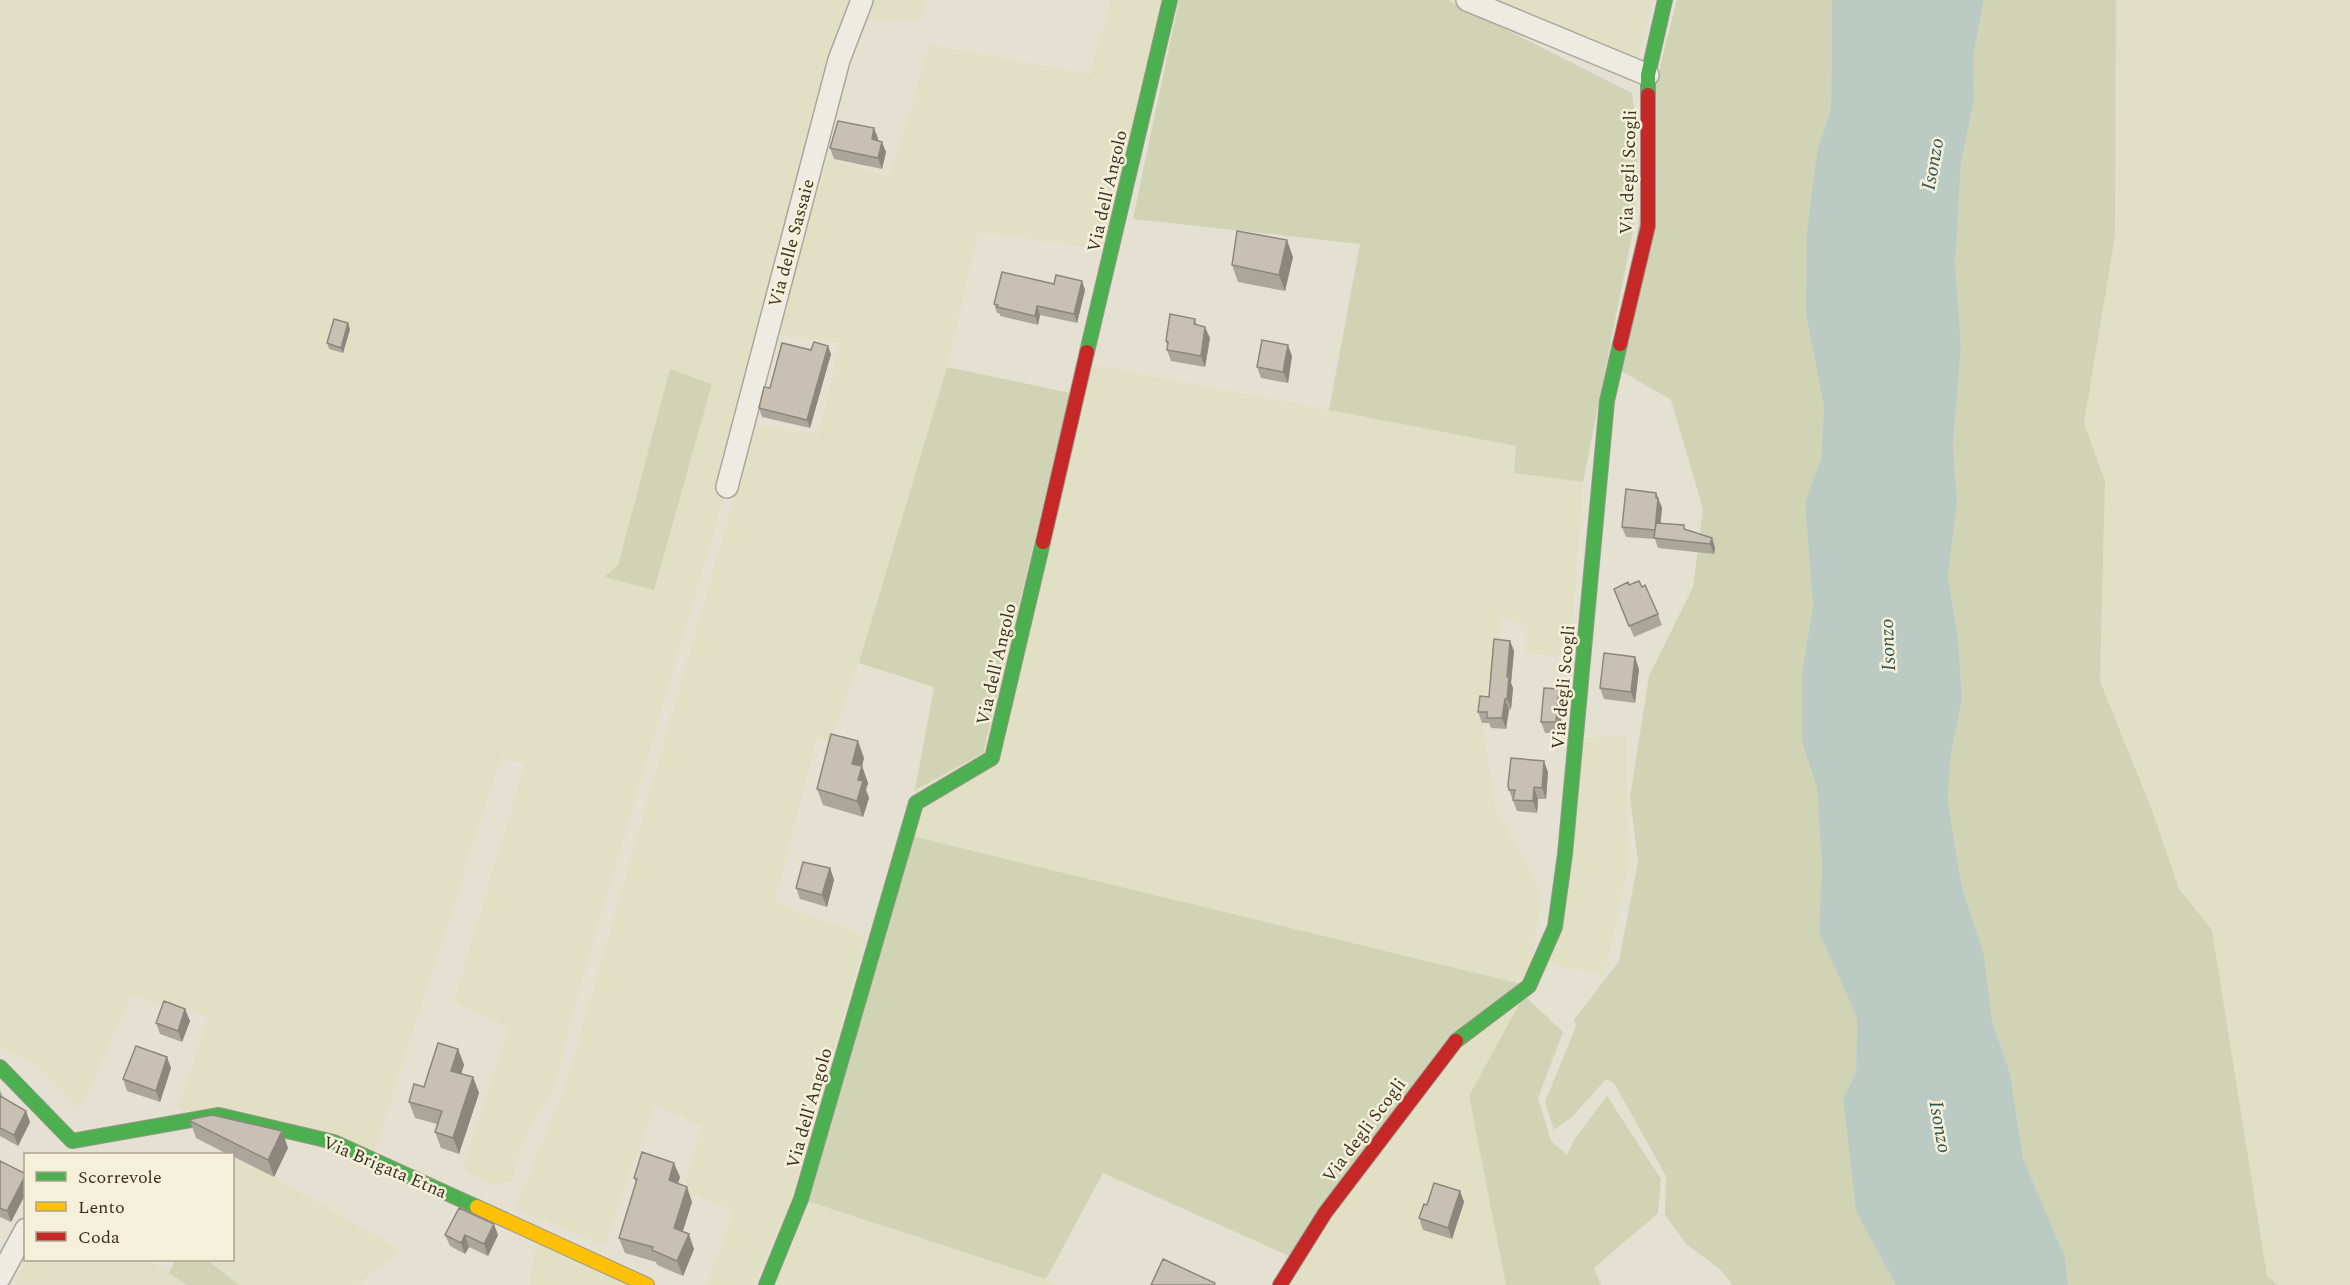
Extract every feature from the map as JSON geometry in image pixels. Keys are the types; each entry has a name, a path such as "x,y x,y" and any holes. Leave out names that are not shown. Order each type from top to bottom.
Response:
{"street":[{"name":"Via delle Sassaie","path":"727,488 839,60 862,0"},
{"name":"Via dell'Angolo","path":"766,1285 801,1199 916,803 992,758 1170,0"},
{"path":"1467,0 1648,75"},
{"name":"Via degli Scogli","path":"1280,1285 1325,1213 1453,1043 1529,986 1555,927 1565,854 1607,401 1648,226 1648,75 1665,0"},
{"name":"Via Brigata Etna","path":"0,1067 68,1148 219,1115 334,1142 647,1285"},
{"path":"0,1277 24,1233"}],"shaded area":[{"path":"0,0 862,0 727,487 578,994 555,1086 523,1141 512,1180 494,1185 462,1171 509,1028 453,1004 525,764 501,758 372,1159 178,1108 208,1017 132,995 80,1110 34,1063 0,1047","holes":["670,369 699,378 653,590 604,576 618,565"]},
{"path":"874,0 926,0 920,20 865,21"},
{"path":"1111,0 1162,0 1105,249 978,232 947,367 859,663 830,742 817,738 774,902 866,937 791,1200 753,1285 707,1285 733,1210 683,1192 701,1126 654,1105 605,1246 515,1208 566,1084 755,425 819,434 840,343 777,335 827,159 890,176 930,45 1090,74"},
{"path":"1492,0 1652,0 1638,60"},
{"path":"2116,0 2350,0 2350,1285 2278,1285 2267,1276 2212,930 2179,889 2153,813 2100,681 2105,481 2084,423 2115,236"},
{"path":"1085,363 1516,446 1514,473 1583,482 1570,657 1527,653 1527,627 1501,617 1498,650 1483,706 1482,723 1495,807 1541,890 1529,986 1469,1096 1506,1285 1280,1285 1325,1213 907,835"},
{"path":"1626,736 1628,868 1604,976 1541,962 1576,738"},
{"path":"234,1158 274,1177 401,1250 357,1285 239,1285 208,1261 234,1261"},
{"path":"801,1199 1046,1279 1059,1285 766,1285"},
{"path":"538,1235 647,1285 530,1285"},
{"path":"26,1261 151,1261 187,1285 14,1285"}],"green space":[{"path":"1179,0 1448,0 1632,93 1638,143 1634,225 1583,482 1514,473 1516,446 1329,410 1360,244 1133,219"},
{"path":"1677,0 1832,0 1831,108 1817,152 1806,315 1824,407 1821,458 1805,503 1813,606 1802,672 1802,742 1817,788 1822,867 1819,932 1857,1018 1856,1073 1843,1099 1856,1212 1896,1285 1732,1285 1721,1270 1686,1244 1665,1215 1666,1176 1614,1083 1606,1079 1572,1117 1554,1130 1545,1102 1576,1026 1574,1020 1619,961 1638,862 1630,797 1649,676 1693,587 1703,509 1671,400 1620,370 1656,82"},
{"path":"1984,0 2116,0 2115,236 2084,423 2105,481 2100,681 2153,813 2179,889 2212,930 2267,1276 2278,1285 2068,1285 2065,1257 2023,1158 2010,1073 1992,1020 1984,955 1961,883 1948,802 1950,760 1962,699 1958,638 1948,577 1957,503 1953,445 1961,345 1955,266 1961,163 1974,100 1973,57"},
{"path":"947,367 1070,393 983,753 915,790 934,687 859,663"},
{"path":"670,369 712,384 654,590 604,577 618,565"},
{"path":"907,835 1529,986 1453,1043 1296,1259 1103,1173 1046,1279 801,1199"},
{"path":"1524,995 1563,1032 1538,1098 1551,1141 1567,1155 1575,1138 1607,1096 1661,1179 1658,1213 1594,1268 1601,1285 1506,1285 1469,1096"},
{"path":"175,1261 208,1261 239,1285 187,1285 169,1273"}],"water":[{"name":"Isonzo","path":"1832,0 1984,0 1973,57 1974,100 1961,163 1955,266 1961,345 1953,445 1957,503 1948,577 1958,638 1962,699 1950,760 1948,802 1961,883 1984,955 1992,1020 2010,1073 2023,1158 2065,1257 2068,1285 1896,1285 1856,1212 1843,1099 1856,1073 1857,1018 1819,932 1822,866 1817,788 1802,742 1802,672 1813,606 1805,503 1821,458 1824,407 1806,315 1807,233 1817,152 1831,108"}],"building":[{"path":"838,121 874,128 872,139 882,142 878,158 830,148"},
{"path":"1237,231 1287,240 1279,275 1232,265"},
{"path":"1002,272 1054,284 1056,275 1082,281 1074,314 1037,306 1035,316 997,307 998,305 994,304"},
{"path":"1170,314 1195,319 1194,324 1205,327 1201,356 1167,350"},
{"path":"334,319 348,323 341,348 327,343"},
{"path":"1262,340 1288,345 1283,372 1257,367"},
{"path":"814,342 828,346 807,420 759,408 764,387 770,388 782,343 811,350"},
{"path":"1626,489 1656,493 1656,498 1658,498 1655,530 1622,527"},
{"path":"1656,523 1684,525 1684,529 1712,538 1710,544 1654,538"},
{"path":"1639,581 1642,587 1645,585 1658,614 1629,626 1614,589 1628,582 1629,585"},
{"path":"1494,639 1510,641 1507,699 1505,699 1502,718 1487,718 1487,712 1478,712 1480,696 1489,697"},
{"path":"1604,653 1635,657 1631,692 1600,688"},
{"path":"1544,688 1559,689 1556,722 1541,722"},
{"path":"831,734 858,741 852,764 862,766 858,780 863,781 857,801 817,789"},
{"path":"1511,758 1544,761 1542,788 1534,787 1533,801 1513,800 1515,790 1509,790 1508,785"},
{"path":"803,862 830,868 822,895 796,888"},
{"path":"164,1001 185,1009 178,1031 156,1023"},
{"path":"438,1043 458,1049 451,1071 473,1077 453,1138 435,1132 442,1111 409,1102 414,1084 424,1087"},
{"path":"136,1046 167,1057 156,1091 123,1079"},
{"path":"0,1096 26,1111 14,1135 0,1128"},
{"path":"212,1115 282,1131 268,1160 190,1121"},
{"path":"642,1152 674,1163 669,1180 687,1187 674,1228 689,1234 677,1261 652,1250 653,1247 619,1238 637,1179 634,1178"},
{"path":"0,1161 24,1173 24,1178 7,1211 0,1208"},
{"path":"1434,1183 1460,1191 1448,1228 1419,1218 1424,1204 1427,1205"},
{"path":"459,1208 494,1224 484,1244 465,1235 461,1243 445,1235"},
{"path":"1163,1259 1215,1283 1214,1285 1151,1285"}],"traffic: fast":[{"path":"1087,352 1170,0"},
{"path":"1648,95 1648,75 1665,0"},
{"path":"1456,1041 1529,986 1555,927 1565,854 1607,401 1620,344"},
{"path":"766,1285 801,1199 916,803 992,758 1043,542"},
{"path":"0,1067 72,1141 219,1115 334,1142 477,1207"}],"traffic: slow":[{"path":"477,1207 647,1285"}],"traffic: jam":[{"path":"1620,344 1648,226 1648,95"},
{"path":"1043,542 1087,352"},
{"path":"1280,1285 1325,1213 1456,1041"}]}
